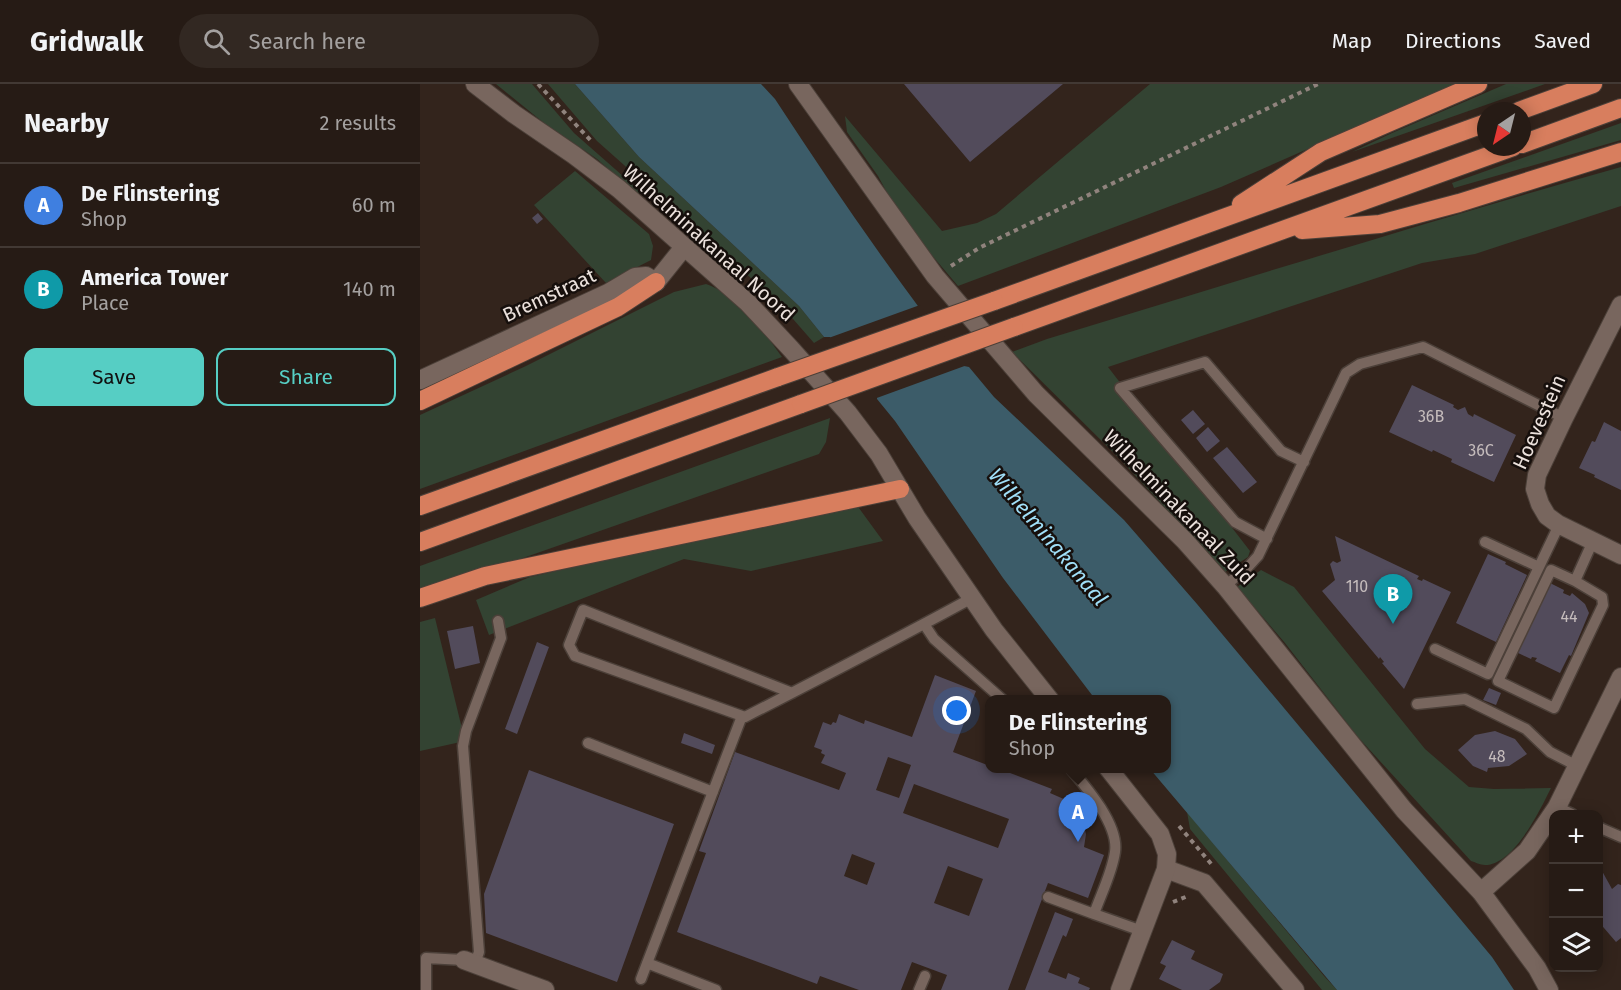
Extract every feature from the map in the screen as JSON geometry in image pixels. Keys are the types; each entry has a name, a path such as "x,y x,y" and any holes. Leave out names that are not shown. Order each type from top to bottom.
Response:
{"highway":[{"path":"1212,222 1321,152 1478,84"},
{"path":"1531,107 1593,84"},
{"path":"1531,141 1621,108"},
{"path":"420,506 1477,126"},
{"path":"1279,232 1380,224 1459,203 1621,152"},
{"path":"420,542 1488,156"},
{"path":"420,401 618,307 656,282"},
{"path":"420,598 485,576 900,489"}],"street":[{"name":"Wilhelminakanaal Noord","path":"475,84 619,189 748,303 848,413 879,454 972,598 1015,658 1047,695"},
{"name":"Wilhelminakanaal Zuid","path":"798,84 935,276 1036,394 1185,541 1225,586 1404,810 1481,892 1537,968 1549,990"},
{"path":"656,282 684,247"},
{"name":"Bremstraat","path":"420,380 608,293 635,277 646,276 656,282"},
{"name":"Hoevestein","path":"1621,305 1564,418 1538,475 1535,489 1547,516 1559,525 1621,555"},
{"path":"1565,810 1578,767 1621,677"},
{"path":"1112,773 1160,834 1167,854 1166,868 1120,990"},
{"path":"1481,892 1549,828"},
{"path":"1166,868 1204,883 1295,990"},
{"path":"469,962 545,990"}],"lane":[{"path":"1225,586 1258,556 1346,372 1360,364 1423,347 1564,418"},
{"path":"1267,539 1235,522 1120,388 1205,362 1281,451 1304,462"},
{"path":"1435,649 1488,674 1559,525"},
{"path":"1575,581 1593,541"},
{"path":"1485,542 1539,567"},
{"path":"1551,570 1575,581 1598,593 1602,597 1603,605 1554,708 1498,681 1551,570"},
{"path":"792,693 583,610 569,645 575,656 744,717 792,693 972,598"},
{"path":"426,990 423,953 469,962 479,952 463,746 466,731 501,638 498,621"},
{"path":"924,624 934,639 997,695"},
{"path":"1417,704 1465,699 1526,729 1550,752 1578,767"},
{"path":"641,979 742,716"},
{"path":"588,743 713,792"},
{"path":"1074,773 1102,809 1112,831 1116,850 1094,914"},
{"path":"1603,829 1621,837"},
{"path":"1048,897 1094,914 1145,923"},
{"path":"647,963 716,990"},
{"path":"919,990 925,976"}],"path":[{"path":"935,276 979,248 1318,84"},
{"path":"1145,923 1174,902 1194,895 1204,883"}],"green space":[{"path":"496,84 532,84 574,133 640,191 638,195 597,159 544,123"},
{"path":"548,84 575,84 639,157 799,306 824,337 814,343 779,303 597,141"},
{"path":"1150,84 1456,84 1221,187 958,286 902,220 878,176 847,132 845,116 942,231 977,223 996,214"},
{"path":"1506,84 1545,84 1494,102 1477,102 1477,108 1352,152"},
{"path":"1621,123 1621,140 1454,188 1452,183"},
{"path":"1621,167 1621,206 1475,254 1422,263 1108,367 1250,551 1248,557 1225,572 1119,458 1012,352 1047,339 1477,208"},
{"path":"575,171 649,234 653,246 651,260 606,283 534,205"},
{"path":"706,284 740,305 758,324 782,357 420,489 420,415 526,366 674,292"},
{"path":"830,418 826,442 819,454 523,558 420,599 420,566"},
{"path":"856,504 883,541 751,571 684,559 489,635 476,600 530,577"},
{"path":"1261,570 1294,587 1425,749 1469,787 1551,788 1525,835 1506,856 1496,863 1485,865 1471,861 1358,737 1285,643 1237,587"},
{"path":"435,618 465,741 420,751 420,622"},
{"path":"1187,812 1337,990 1322,990 1190,829"}],"water":[{"name":"Wilhelminakanaal","path":"575,84 761,84 775,99 890,268 964,366 969,367 994,397 1124,520 1492,957 1514,990 1337,990 1153,773 1171,773 1171,695 1092,695 1003,578 877,396 830,337 824,337 799,306 639,157"}],"pier":[{"path":"920,305 965,363 970,364 874,399 828,340 823,340"}],"building":[{"path":"904,84 1063,84 970,162"},
{"path":"538,213 543,219 537,224 532,218"},
{"path":"1412,385 1454,405 1453,407 1458,410 1465,407 1468,414 1473,417 1474,414 1516,435 1494,482 1451,462 1452,459 1389,432"},
{"path":"1193,410 1205,424 1193,434 1181,420"},
{"path":"1604,422 1621,431 1621,490 1579,468"},
{"path":"1208,427 1220,441 1207,452 1196,438"},
{"path":"1227,447 1257,482 1243,493 1213,458"},
{"path":"1335,536 1419,576 1417,579 1422,581 1423,579 1451,592 1404,689 1382,663 1384,662 1380,657 1379,659 1322,591 1335,580 1330,564 1333,561 1337,563 1341,561"},
{"path":"1488,554 1527,575 1496,642 1456,623"},
{"path":"1550,583 1564,590 1563,593 1570,596 1572,593 1585,604 1589,613 1571,656 1569,655 1560,673 1535,661 1537,658 1532,657 1531,659 1516,652"},
{"path":"473,626 480,663 455,669 447,631"},
{"path":"537,642 549,647 517,734 505,729"},
{"path":"935,675 976,691 953,752 985,764 985,773 1010,773 1052,789 1050,793 1066,800 1081,814 1086,834 1084,847 1104,855 1088,898 1048,883 1008,990 941,990 947,975 912,962 901,990 859,990 820,976 817,984 677,932 706,853 699,851 735,752 839,790 846,773 821,763 825,755 821,753 822,750 814,747 823,722 831,725 833,722 836,723 839,714 864,724 865,720 912,737","holes":["888,757 911,765 899,798 876,790","914,784 1009,819 998,848 903,813","852,854 875,863 867,885 844,876","948,866 983,879 969,916 934,903"]},
{"path":"1489,688 1501,693 1496,705 1483,700"},
{"path":"1495,731 1515,739 1527,754 1509,766 1488,768 1487,772 1473,766 1458,750 1475,735"},
{"path":"684,733 715,745 712,754 681,743"},
{"path":"529,770 674,824 617,982 486,933 484,894"},
{"path":"1603,873 1612,889 1618,884 1621,885 1621,938 1616,942 1603,927"},
{"path":"1055,912 1073,919 1066,937 1063,935 1048,972 1066,979 1068,973 1080,978 1078,983 1090,988 1089,990 1025,990"},
{"path":"1172,940 1195,951 1191,959 1223,974 1220,982 1209,990 1182,990 1159,979 1166,966 1160,963"}],"place":[{"name":"America Tower","path":"1393,624"},
{"name":"De Flinstering","path":"1078,842"}]}
